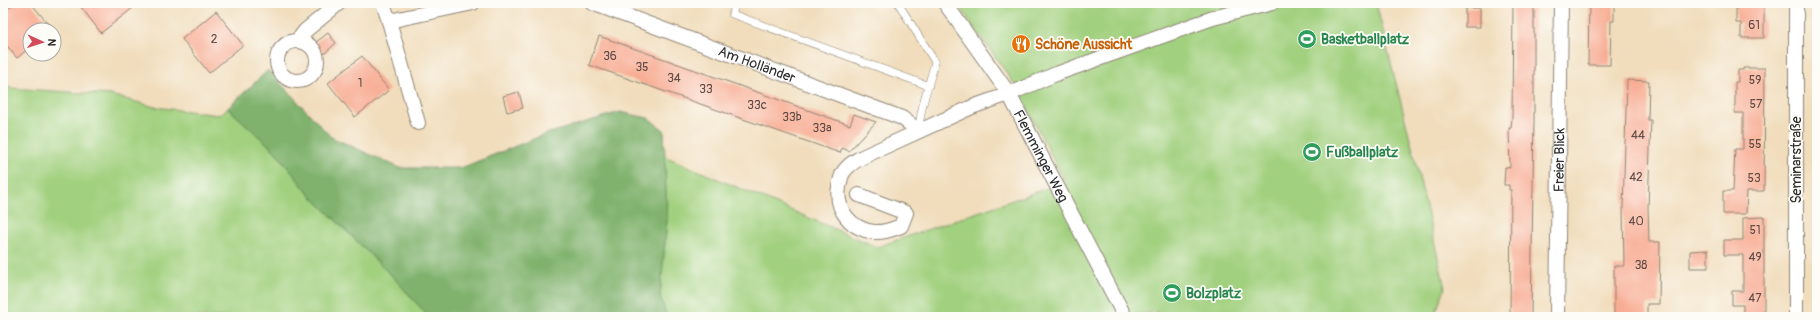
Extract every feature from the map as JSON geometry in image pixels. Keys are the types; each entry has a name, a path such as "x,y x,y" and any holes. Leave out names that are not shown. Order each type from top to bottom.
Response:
{"street":[{"path":"297,41 305,31 340,3"},
{"path":"383,3 418,123"},
{"path":"389,21 473,3"},
{"name":"Am Holländer","path":"592,3 902,118 920,131"},
{"name":"Flemminger Weg","path":"945,3 1009,94 1125,317"},
{"path":"859,195 906,213 901,226 886,232 863,230 852,224 845,216 840,206 838,194 840,180 845,170 856,160 972,107 1009,94 1056,74 1213,18 1272,3"},
{"name":"Freier Blick","path":"1558,317 1560,3"},
{"name":"Seminarstraße","path":"1796,3 1796,317"}],"lane":[{"path":"736,3 732,14 929,86"},
{"path":"898,3 935,62 920,114 920,131"}],"green space":[{"path":"957,3 1376,3 1445,288 1434,317 1159,317 1157,312 1121,317 667,317 660,296 667,220 664,156 877,247 1065,182 1015,85"},
{"path":"268,70 331,137 400,168 461,168 546,134 620,112 648,118 664,130 667,220 660,296 667,317 429,317 395,279 309,194 275,151 228,108"},
{"path":"3,79 10,88 110,95 155,107 219,115 228,108 275,151 309,194 395,279 429,317 3,317"}],"building":[{"path":"15,3 31,3 46,22 22,22 22,54 17,58 3,41 3,13"},
{"path":"78,3 139,3 101,33"},
{"path":"1513,3 1534,3 1531,317 1510,317 1511,190 1509,190 1509,185 1504,185 1505,167 1510,168 1509,128 1511,128 1512,118"},
{"path":"1589,3 1614,3 1614,21 1611,21 1610,65 1588,65"},
{"path":"1741,3 1764,3 1764,38 1741,38 1741,23 1736,23 1736,5 1741,5"},
{"path":"1465,8 1480,8 1480,27 1465,27"},
{"path":"216,11 243,45 209,73 182,39"},
{"path":"328,33 336,43 324,54 315,43"},
{"path":"599,36 850,125 854,114 876,122 849,151 842,148 840,153 589,65"},
{"path":"362,56 389,90 355,117 328,83"},
{"path":"1743,68 1765,68 1764,191 1747,191 1746,214 1723,214 1723,191 1733,191 1735,149 1743,149 1743,113 1735,113 1735,82 1738,82 1738,70 1743,70"},
{"path":"1627,80 1649,81 1648,120 1651,120 1648,207 1649,242 1660,242 1659,304 1647,304 1647,317 1614,317 1614,266 1624,266 1623,207"},
{"path":"519,92 523,108 507,112 503,96"},
{"path":"1764,217 1764,317 1743,317 1743,305 1732,305 1732,291 1743,291 1743,255 1724,255 1724,240 1743,240 1743,218"},
{"path":"1708,250 1708,268 1690,268 1690,251"}],"place":[{"name":"Basketballplatz","path":"1307,39"},
{"name":"Schöne Aussicht","path":"1021,44"},
{"name":"Fußballplatz","path":"1312,152"},
{"name":"Bolzplatz","path":"1172,293"}]}
